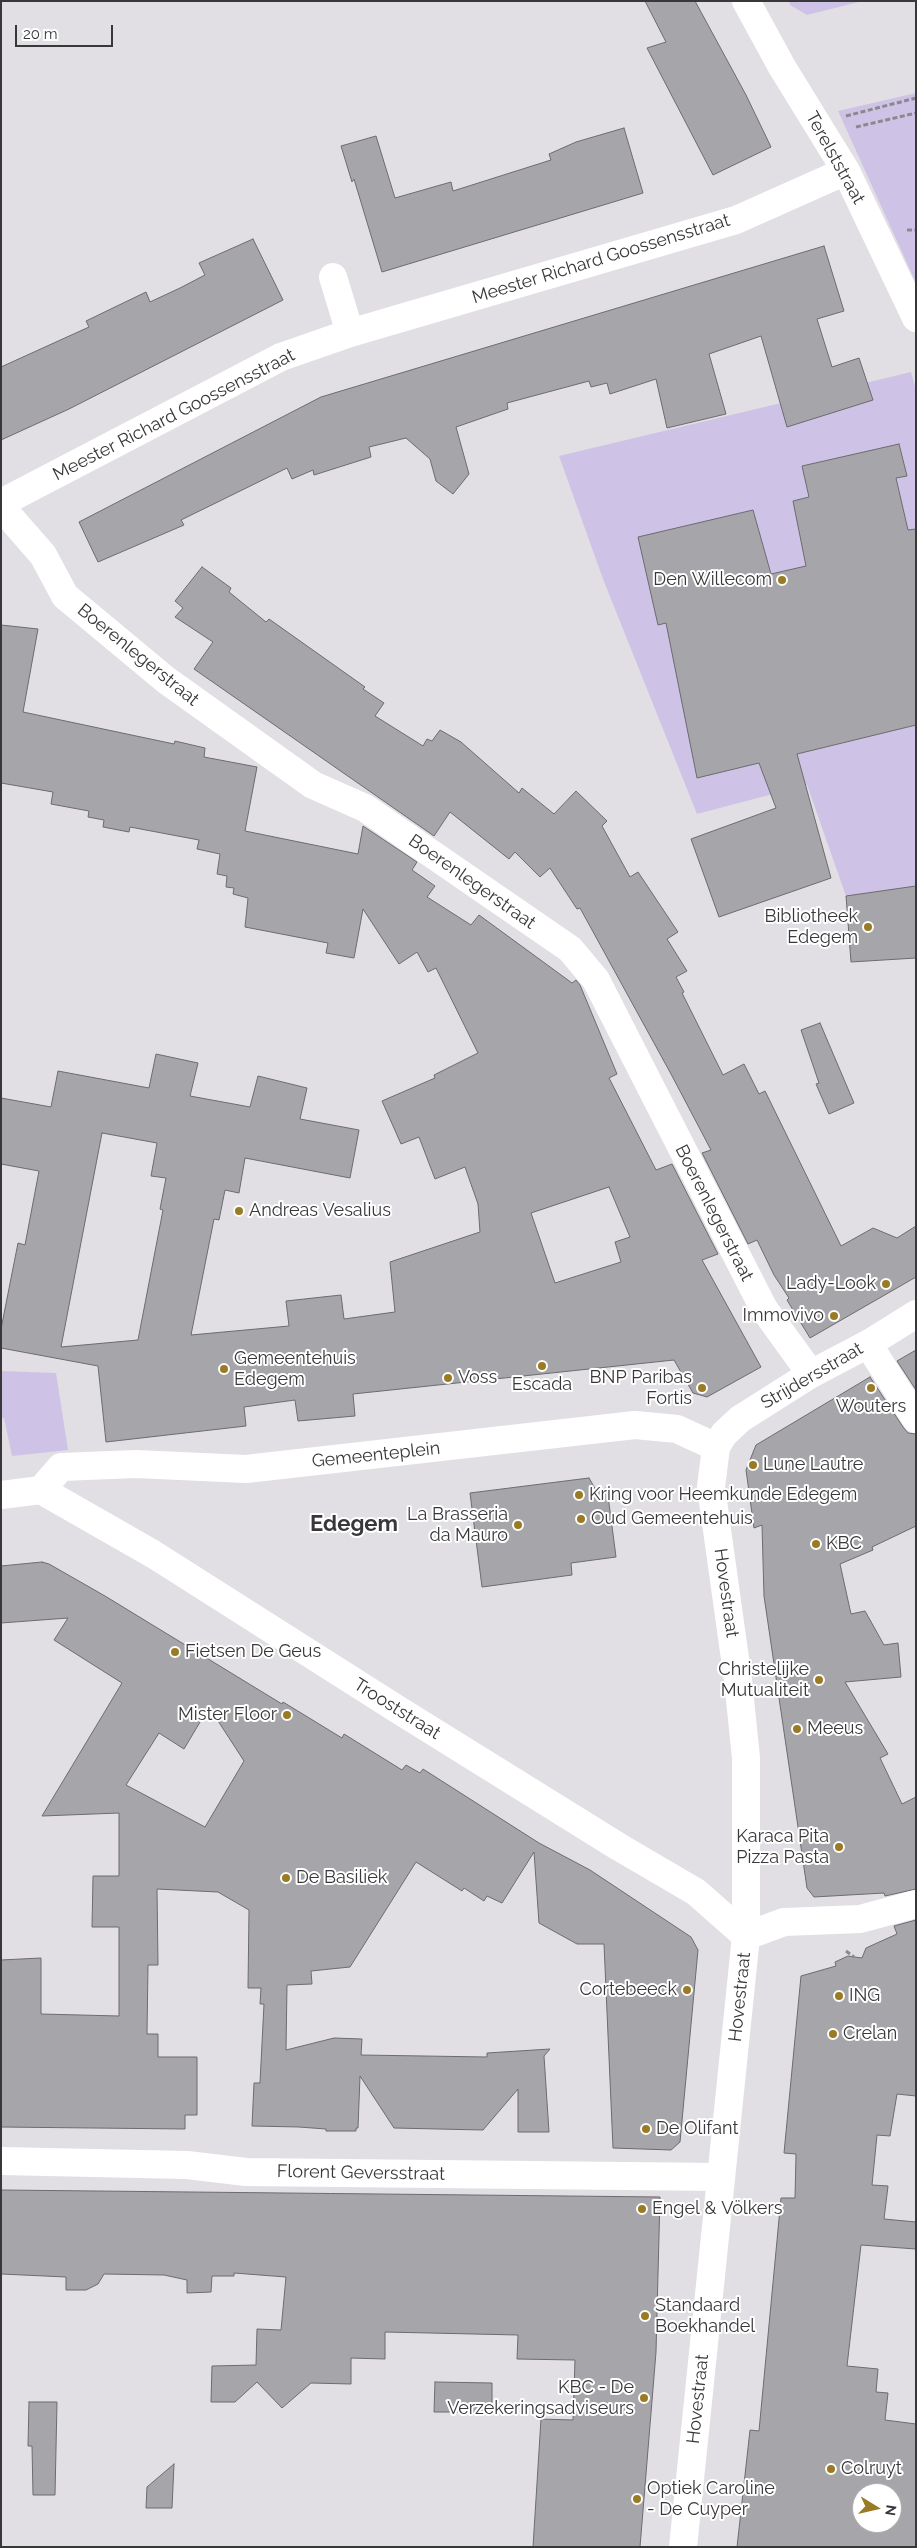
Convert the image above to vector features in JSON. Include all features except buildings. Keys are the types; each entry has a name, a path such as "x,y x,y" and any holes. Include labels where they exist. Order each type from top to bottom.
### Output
{"street":[{"name":"Terelststraat","path":"746,1 782,67 846,171 916,318"},
{"name":"Meester Richard Goossensstraat","path":"1,503 282,357 350,334 736,220 846,171"},
{"path":"333,277 350,334"},
{"name":"Boerenlegerstraat","path":"1,507 43,555 65,596 166,680 313,785 365,808 570,949 596,980 764,1309 812,1374"},
{"name":"Strijdersstraat","path":"716,1446 724,1434 740,1419 812,1374 868,1344 916,1314"},
{"path":"868,1344 916,1419"},
{"name":"Gemeenteplein","path":"41,1490 61,1467 136,1464 246,1469 635,1426 677,1429 716,1446"},
{"name":"Hovestraat","path":"683,2547 746,1936 746,1758 738,1680 712,1487 716,1446"},
{"path":"1,1495 41,1490"},
{"name":"Trooststraat","path":"41,1490 153,1554 619,1847 696,1892 746,1936"},
{"path":"746,1936 784,1922 860,1919 916,1904"},
{"name":"Florent Geversstraat","path":"1,2161 187,2165 246,2172 720,2177"}],"path":[{"path":"820,129 916,98"},
{"path":"820,129 916,113"}],"shaded area":[{"path":"789,1 863,1 807,15 790,5"},
{"path":"916,93 916,283 838,111"},
{"path":"911,372 916,390 916,886 846,896 807,785 697,814 603,579 559,456"},
{"path":"1,1371 56,1373 68,1450 12,1456 4,1418 1,1418"}],"place":[{"name":"Den Willecom","path":"782,580"},
{"name":"Bibliotheek Edegem","path":"868,927"},
{"name":"Andreas Vesalius","path":"239,1211"},
{"name":"Lady-Look","path":"886,1284"},
{"name":"Immovivo","path":"834,1316"},
{"name":"Escada","path":"542,1366"},
{"name":"Gemeentehuis Edegem","path":"224,1369"},
{"name":"Voss","path":"448,1378"},
{"name":"BNP Paribas Fortis","path":"702,1388"},
{"name":"Wouters","path":"871,1388"},
{"name":"Lune Lautre","path":"753,1465"},
{"name":"Kring voor Heemkunde Edegem","path":"579,1495"},
{"name":"Oud Gemeentehuis","path":"581,1519"},
{"name":"La Brasseria da Mauro","path":"518,1525"},
{"name":"KBC","path":"816,1544"},
{"name":"Fietsen De Geus","path":"175,1652"},
{"name":"Christelijke Mutualiteit","path":"819,1680"},
{"name":"Mister Floor","path":"287,1715"},
{"name":"Meeus","path":"797,1729"},
{"name":"Karaca Pita Pizza Pasta","path":"839,1847"},
{"name":"De Basiliek","path":"286,1878"},
{"name":"Cortebeeck","path":"687,1990"},
{"name":"ING","path":"839,1996"},
{"name":"Crelan","path":"833,2034"},
{"name":"De Olifant","path":"646,2129"},
{"name":"Engel & Völkers","path":"642,2209"},
{"name":"Standaard Boekhandel","path":"645,2316"},
{"name":"KBC - De Verzekeringsadviseurs","path":"644,2398"},
{"name":"Colruyt","path":"831,2469"},
{"name":"Optiek Caroline - De Cuyper","path":"637,2499"}],"district":[{"name":"Edegem","path":"354,1524"}]}
